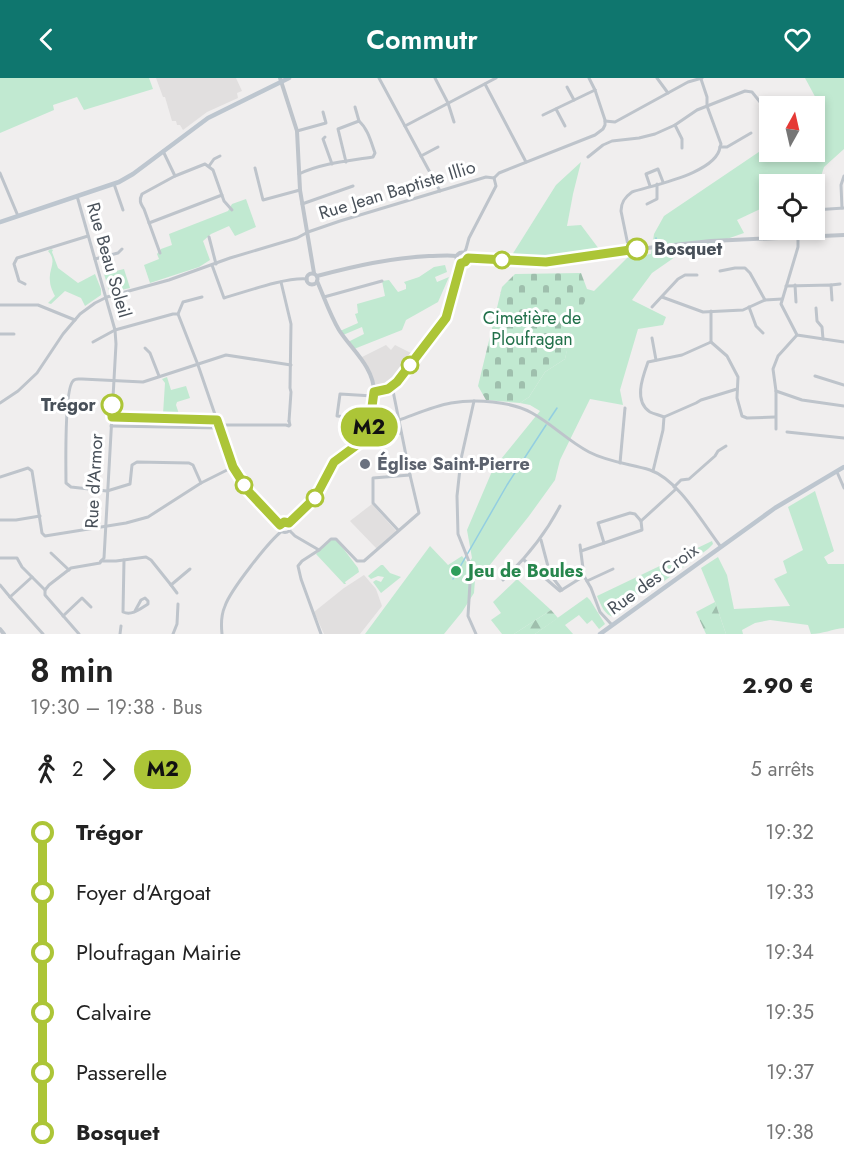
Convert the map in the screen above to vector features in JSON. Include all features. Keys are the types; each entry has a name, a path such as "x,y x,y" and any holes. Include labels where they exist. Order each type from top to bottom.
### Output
{"main road":[{"path":"0,222 114,184 133,174 208,118 280,80 289,78"},
{"name":"Rue des Croix","path":"600,634 775,508 844,468"}],"street":[{"path":"379,78 440,191"},
{"path":"435,78 448,103 454,122"},
{"path":"405,126 496,78"},
{"path":"589,78 605,121 615,122 688,82 702,78 707,106 721,144 720,152 711,162 685,176 632,192 625,197 621,204 621,211 629,251"},
{"path":"657,78 668,93"},
{"path":"280,80 297,131 300,190 316,277 339,330 356,352 371,378 374,394 369,429 361,442 334,462 315,498 289,523 284,522 280,525"},
{"path":"485,84 526,162"},
{"path":"567,87 574,100"},
{"path":"543,115 595,90"},
{"path":"588,157 612,141 655,134 707,106 745,92 752,92 759,101"},
{"path":"299,174 332,164 373,157 375,153 362,122 359,121 355,107"},
{"path":"556,108 565,126"},
{"path":"297,131 326,123 323,112"},
{"path":"346,162 338,129 359,121"},
{"name":"Rue Jean Baptiste Illio","path":"0,403 18,391 37,372 63,334 88,307 106,297 169,280 230,258 297,238 339,221 486,177 494,178 526,162 595,135 606,125 605,121"},
{"path":"675,125 682,139 682,148"},
{"path":"720,147 727,147 751,132"},
{"path":"325,137 323,139 332,164"},
{"path":"421,156 438,147"},
{"path":"163,151 175,176"},
{"path":"208,167 214,159 220,156"},
{"path":"160,253 140,203 142,194 175,176 205,164 213,170 224,201 231,210"},
{"path":"255,168 263,200 300,190"},
{"path":"650,186 646,174 658,169 663,182"},
{"path":"0,173 18,216"},
{"path":"825,209 843,208 844,176"},
{"path":"307,279 309,274 316,277 379,261 457,256 466,249 469,238 496,186 494,178"},
{"path":"114,184 123,210"},
{"path":"647,204 657,199 657,184"},
{"path":"302,204 353,186"},
{"path":"149,223 222,195"},
{"name":"Rue Beau Soleil","path":"77,196 115,330"},
{"path":"825,236 844,235"},
{"path":"25,284 19,281 14,264 19,256 88,236"},
{"path":"209,237 224,298 281,282 307,279"},
{"path":"370,419 338,416 340,394 374,394 388,389 397,382 446,318 461,263 468,258 546,262 655,247 759,239"},
{"path":"797,335 781,304 798,240"},
{"path":"95,259 118,253 122,249"},
{"path":"464,252 468,258"},
{"path":"457,256 461,263"},
{"path":"720,271 745,268 765,300 781,304"},
{"path":"652,307 678,279 685,275 697,275"},
{"path":"307,279 311,284 315,284 316,277"},
{"path":"111,426 219,426 288,423 291,392 291,324 281,282"},
{"path":"324,297 382,282"},
{"path":"786,286 840,284"},
{"path":"795,285 796,302"},
{"path":"831,285 832,300"},
{"path":"202,297 183,302 178,314 233,467 249,492 280,525 282,531"},
{"path":"662,297 703,312 743,310 765,300 782,299"},
{"path":"0,305 38,305 75,320"},
{"path":"749,307 756,326 763,333"},
{"path":"816,308 817,321 822,327 823,339"},
{"path":"711,311 711,342 727,356 738,377 737,398 742,416 747,418 775,417"},
{"path":"93,342 115,330 178,314"},
{"name":"Rue d'Armor","path":"101,561 104,558 115,330"},
{"path":"0,334 14,334"},
{"path":"797,335 844,342"},
{"path":"776,429 776,391 773,369 778,356 797,335"},
{"path":"652,338 656,360"},
{"path":"711,342 682,355 648,362 642,380 641,393 645,407 664,417 701,400 737,389"},
{"path":"145,348 150,353 159,376"},
{"path":"201,483 193,465 189,463 136,462 132,465 130,484 107,491 71,487 66,483 66,424 70,387 73,381 82,379 143,381 229,355 291,365"},
{"path":"815,375 844,385"},
{"path":"321,634 301,579 298,566 302,561 331,539 336,539 357,561 364,561 419,513 392,386"},
{"path":"776,391 801,400 844,406"},
{"path":"399,420 451,403 474,401 513,405 530,412 590,453 653,471 682,494 721,547"},
{"path":"474,401 461,459 458,534 470,564 468,616 476,634"},
{"path":"620,463 625,408"},
{"path":"112,417 217,420"},
{"path":"653,471 664,417"},
{"path":"787,432 844,438"},
{"path":"363,438 401,433"},
{"path":"641,521 681,480 689,479 726,446"},
{"path":"0,477 28,468 32,471 42,533 45,536 105,527 148,517 201,483 233,467"},
{"path":"837,472 844,488"},
{"path":"399,531 373,502 372,478 410,475"},
{"path":"503,580 524,560 541,539 560,506"},
{"path":"581,551 642,530 641,521 635,514 630,513 598,523 604,543"},
{"path":"0,520 40,516"},
{"path":"289,523 290,531 295,536 319,550"},
{"path":"282,531 285,533 290,531"},
{"path":"222,634 222,614 230,595 282,531"},
{"path":"541,539 550,574 561,590"},
{"path":"580,545 584,576 600,612 612,625"},
{"path":"51,553 69,570"},
{"path":"45,590 69,570 101,561 146,557 151,560 177,593"},
{"path":"0,558 17,558 22,567 45,590 45,595 79,634"},
{"path":"124,560 123,612 128,614 135,611 148,604 148,601 145,598 141,600 135,611"},
{"path":"524,560 561,590"},
{"path":"171,585 190,569"},
{"path":"587,581 613,569"},
{"path":"545,578 550,574"},
{"path":"561,590 584,576"},
{"path":"10,597 32,577"},
{"path":"0,585 43,634"},
{"path":"63,616 82,598 91,607"},
{"path":"178,603 176,629 178,634"},
{"path":"120,634 121,626"},
{"path":"173,634 176,629"},
{"path":"0,630 4,634"}],"shaded area":[{"path":"156,78 236,78 242,91 237,93 238,98 207,112 183,130 176,121 172,121 165,97 163,97"},
{"path":"386,345 391,350 395,345 417,356 392,386 379,392 374,388 360,358"},
{"path":"372,504 397,532 377,549 350,521"},
{"path":"364,575 376,589 382,606 360,634 324,634 314,612"}],"green space":[{"path":"0,78 149,78 153,89 84,110 77,97 53,105 54,110 0,133"},
{"path":"805,78 844,78 844,149 824,167 822,174 759,174 759,210 737,220 744,233 675,257 652,273 632,300 666,317 663,325 638,329 620,390 623,405 590,399 560,460 555,480 489,566 475,580 474,593 444,634 365,634 430,546 448,565 462,556 468,564 472,558 467,530 493,469 540,411 530,405 520,403 529,397 545,372 565,359 573,320 587,289 594,291 628,257 651,254 654,234 664,216 759,152 759,162 825,162 825,96 815,96"},
{"path":"581,162 567,226 581,225 599,249 547,257 512,255 556,185"},
{"path":"246,199 256,227 235,236 229,226 211,234 203,241 210,260 199,267 150,283 144,265 159,259 157,254 161,249 172,245 169,234 228,211 232,204"},
{"path":"51,249 58,268 78,283 95,274 101,295 85,306 81,298 65,291 51,304 48,303 55,296 50,283 52,259 48,251"},
{"path":"445,265 447,272 435,277 437,282 449,277 438,302 406,320 402,330 354,349 348,342 364,334 362,327 343,335 340,331 358,323 355,314 358,313 357,304 385,296 382,281 389,280 398,292 406,289 404,282 419,277 434,267"},
{"path":"124,269 130,288 112,292 109,290 104,274"},
{"name":"Cimetière de Ploufragan","path":"581,273 587,289 587,297 575,316 565,359 545,372 529,397 520,403 486,400 478,386 502,287 515,274"},
{"path":"167,377 171,390 186,386 190,398 177,402 176,405 182,417 161,417 165,383 162,379"},
{"path":"815,491 834,551 824,557 828,564 844,564 844,628 811,634 808,625 770,620 755,623 742,630 743,634 726,634 701,568 718,557 727,575 734,609 790,606 774,579 787,573 783,561 803,550 788,507"},
{"path":"331,539 336,539 358,568 359,572 345,582 346,584 316,554"},
{"path":"712,541 713,544 708,549 656,587 617,602 623,611 614,617 603,609 597,596"},
{"path":"381,565 390,573 401,577 381,593 373,582 376,580 381,582 384,577 378,576 371,579 368,576"},
{"path":"517,579 551,610 514,634 502,634 491,620 501,613 493,602"},
{"path":"587,597 605,624 599,629 592,620 587,624 579,615 565,625 573,634 535,634"},
{"path":"715,602 726,634 706,634 696,612"},
{"path":"551,610 558,618 535,634 514,634"}],"waterway":[{"path":"656,238 656,243"},
{"path":"657,250 657,255"},
{"path":"549,420 557,408"},
{"path":"453,579 507,485 546,425"}],"bus line":[{"name":"M2","path":"112,405 112,417 217,420 233,467 249,492 280,525 283,522 289,523 315,498 334,462 361,442 369,429 374,392 388,389 397,382 441,327 447,316 461,263 468,258 546,262 637,249"}],"place":[{"name":"Bosquet","path":"637,249"},
{"name":"Trégor","path":"112,405"},
{"name":"Église Saint-Pierre","path":"365,464"},
{"name":"Jeu de Boules","path":"456,571"}]}
